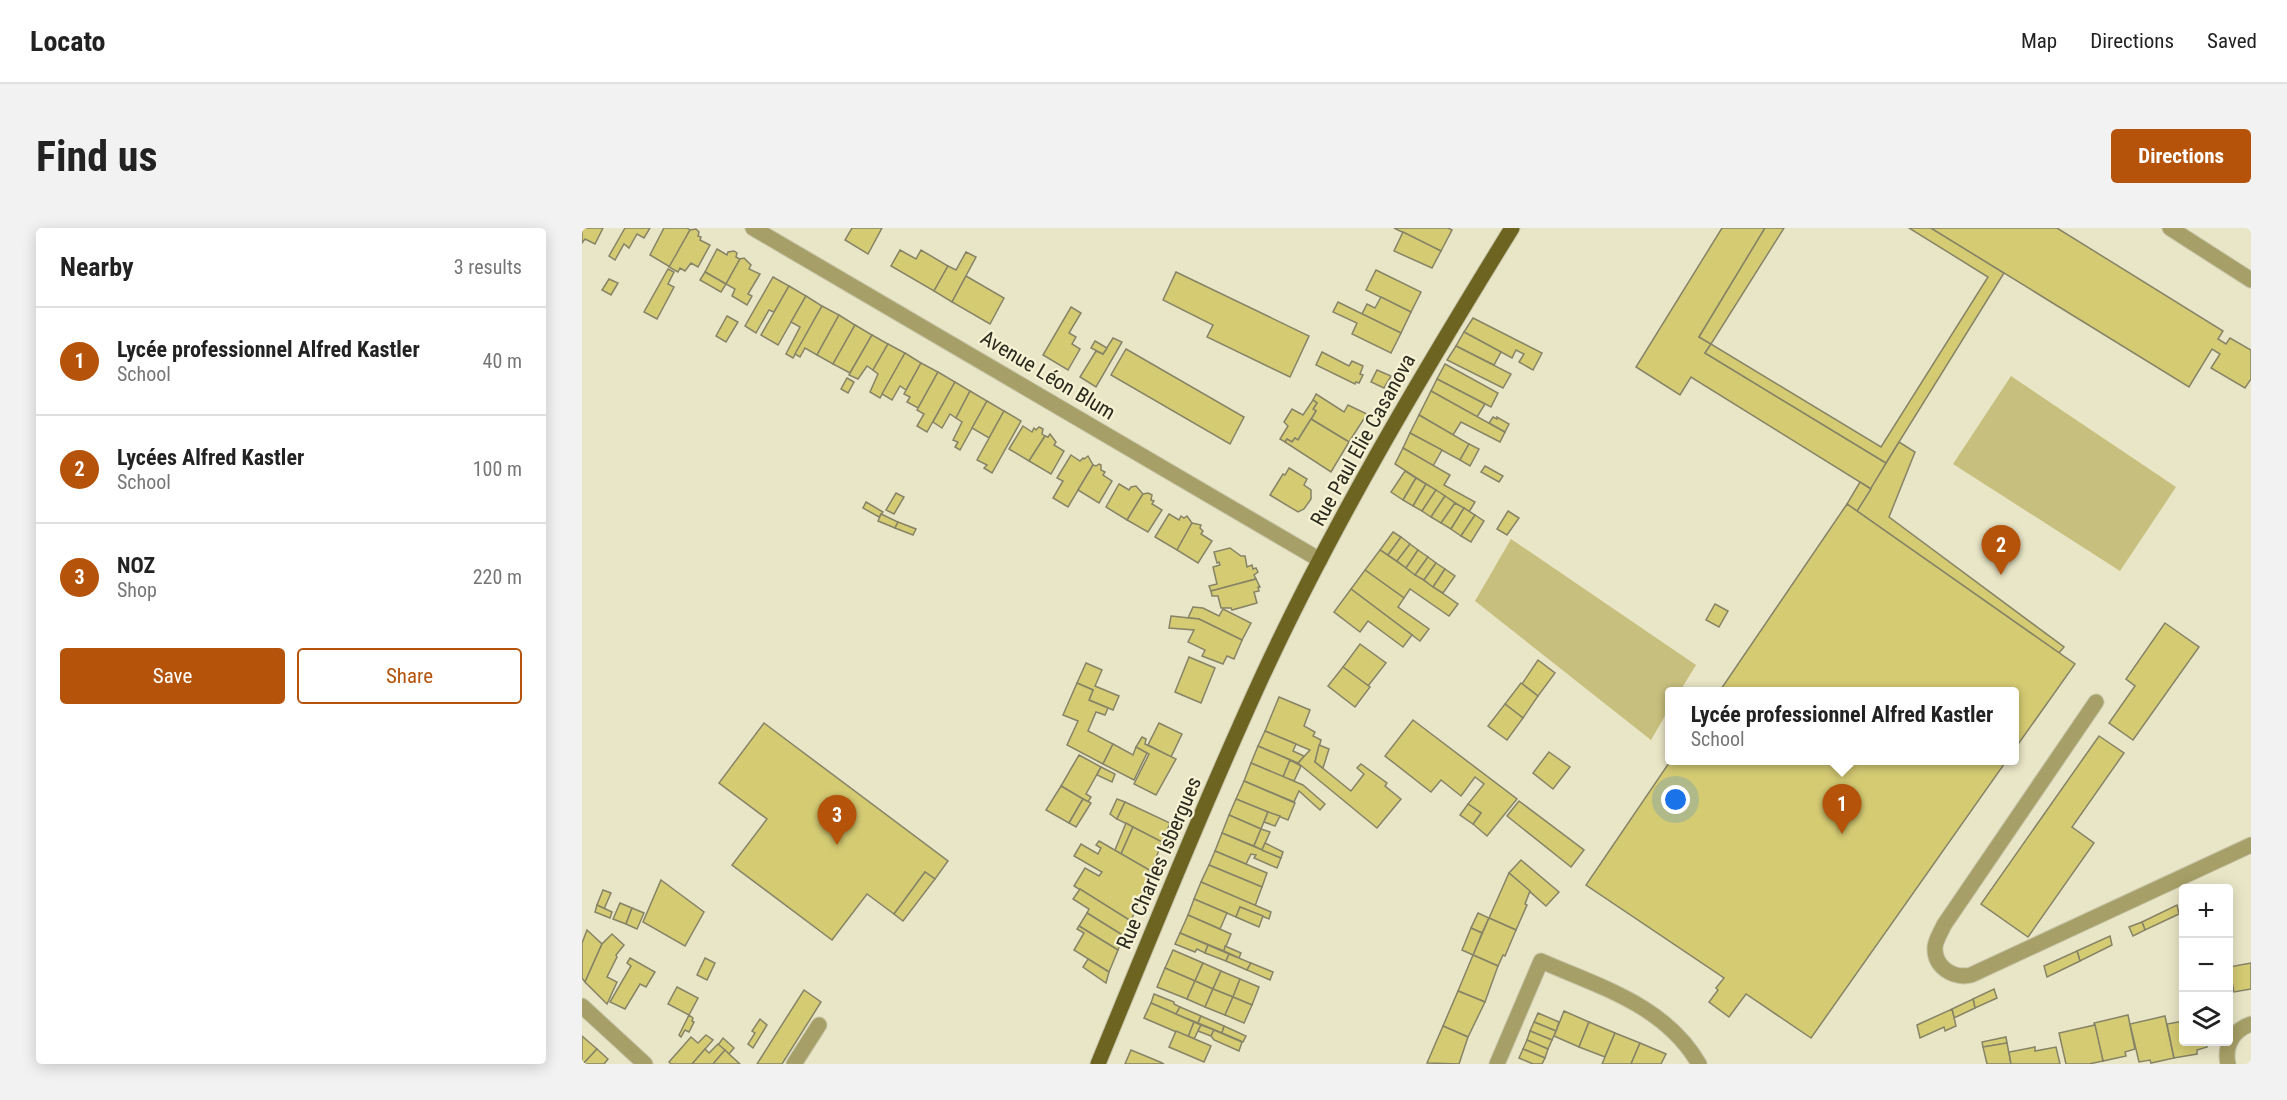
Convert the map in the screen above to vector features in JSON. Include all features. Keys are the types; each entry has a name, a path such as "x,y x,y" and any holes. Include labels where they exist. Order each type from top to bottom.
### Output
{"main road":[{"name":"Rue Paul Elie Casanova","path":"1261,678 1320,560 1399,415 1512,228"},
{"name":"Rue Charles Isbergues","path":"1098,1064 1198,822 1261,678"}],"street":[{"name":"Avenue Léon Blum","path":"753,228 1320,560"},
{"path":"2170,228 2251,280"},
{"path":"2096,702 1944,925 1935,951 1937,958 1948,972 1955,976 1971,975 2251,845"},
{"path":"1497,1064 1541,961 1643,1006 1677,1034 1699,1064"},
{"path":"582,1006 645,1064"},
{"path":"2228,1064 2227,1048 2231,1038 2239,1030 2251,1024"},
{"path":"794,1064 819,1025"}],"shaded area":[{"path":"2011,376 2176,487 2120,571 1953,464"},
{"path":"1511,539 1696,665 1682,687 1665,687 1665,716 1651,740 1475,601"}],"building":[{"path":"582,228 603,228 595,244 585,239 582,243"},
{"path":"625,228 650,228 644,238 637,234 629,248 624,244 615,260 609,256"},
{"path":"664,228 690,230 670,267 650,255"},
{"path":"852,228 882,228 868,254 845,240"},
{"path":"1394,228 1448,228 1452,230 1441,251"},
{"path":"1722,228 1765,228 1699,337 1711,344 1705,353 1886,463 1871,489 1691,377 1680,395 1636,367"},
{"path":"1765,228 1784,228 1711,344 1699,337"},
{"path":"1909,228 1931,228 2004,273 1886,463 1705,353 1711,344 1881,447 1988,277"},
{"path":"1931,228 2057,228 2223,331 2218,339 2226,344 2230,338 2251,350 2251,379 2245,388 2211,368 2220,354 2212,349 2189,387"},
{"path":"696,229 699,232 698,236 701,237 700,240 710,245 698,267 691,263 685,271 680,268 678,272 669,267 690,230"},
{"path":"1403,232 1441,251 1432,268 1394,251"},
{"path":"717,249 727,255 728,252 734,251 737,253 736,257 740,259 726,284 705,272"},
{"path":"900,250 916,259 921,250 948,266 934,291 891,266"},
{"path":"966,252 976,257 952,302 934,291 948,266 956,270"},
{"path":"744,258 751,265 749,269 760,274 748,294 752,296 747,305 732,296 735,289 726,284 740,259"},
{"path":"668,269 674,272 668,284 674,287 657,319 644,312"},
{"path":"1376,270 1421,292 1411,312 1366,290"},
{"path":"705,272 726,284 721,292 700,280"},
{"path":"1176,272 1309,336 1290,377 1207,337 1213,325 1163,300"},
{"path":"966,276 1004,298 990,324 952,302"},
{"path":"773,277 789,286 774,312 769,310 756,333 745,326"},
{"path":"609,279 618,283 611,295 602,290"},
{"path":"789,286 806,296 778,345 761,335"},
{"path":"806,296 822,306 793,358 786,354 800,327 791,322"},
{"path":"1381,297 1411,312 1401,333 1362,314 1367,304 1375,308"},
{"path":"1338,302 1401,333 1391,353 1352,334 1357,323 1333,312"},
{"path":"822,306 839,315 817,355 805,348 800,357 795,354"},
{"path":"1071,307 1081,313 1069,333 1076,337 1072,344 1080,349 1068,370 1043,355"},
{"path":"839,315 855,325 833,364 817,355"},
{"path":"727,316 738,322 726,342 716,336"},
{"path":"1473,318 1542,353 1533,370 1519,362 1524,354 1516,350 1512,358 1464,332"},
{"path":"855,325 872,335 850,373 833,364"},
{"path":"1464,332 1501,352 1494,365 1456,346"},
{"path":"872,335 888,344 873,370 867,366 858,379 849,375"},
{"path":"1113,338 1122,342 1096,387 1080,377 1096,351 1103,354"},
{"path":"1095,341 1107,348 1103,354 1091,348"},
{"path":"888,344 905,353 880,398 870,392 878,374 873,370"},
{"path":"1456,346 1511,374 1503,388 1447,360"},
{"path":"1126,349 1244,417 1230,444 1111,375"},
{"path":"1322,352 1349,366 1352,361 1363,366 1360,374 1363,375 1359,383 1355,384 1316,365"},
{"path":"905,353 921,363 906,390 900,386 892,400 882,394"},
{"path":"921,363 938,372 918,408 907,402 910,397 904,394"},
{"path":"1445,364 1498,393 1491,407 1437,379"},
{"path":"1377,370 1391,376 1384,388 1371,382"},
{"path":"938,372 955,382 927,432 917,426 924,414 917,410"},
{"path":"847,378 854,382 848,393 841,389"},
{"path":"1437,379 1485,404 1477,417 1431,391"},
{"path":"955,382 970,391 956,418 950,414 942,428 933,422"},
{"path":"970,391 987,401 960,450 955,447 958,442 953,440 962,422 956,418"},
{"path":"1431,391 1505,432 1500,442 1461,422 1453,435 1419,415"},
{"path":"1316,394 1344,412 1348,405 1367,414 1349,442 1311,419 1316,411 1313,409 1317,403 1313,400"},
{"path":"1313,400 1317,403 1313,409 1316,411 1298,440 1295,438 1292,442 1287,439 1285,442 1280,439 1288,426 1284,422 1292,409 1303,415"},
{"path":"987,401 1004,411 989,438 972,428"},
{"path":"1004,411 1021,421 992,473 984,468 987,465 977,460"},
{"path":"1419,415 1469,444 1460,460 1410,433"},
{"path":"1493,417 1509,424 1505,432 1489,423"},
{"path":"1311,419 1349,442 1331,472 1285,442 1287,439 1292,442 1295,438 1298,440"},
{"path":"1023,426 1032,432 1034,428 1036,430 1039,427 1043,429 1042,434 1045,436 1029,461 1009,449"},
{"path":"1410,433 1442,450 1433,466 1403,448"},
{"path":"1050,434 1056,442 1054,445 1064,451 1051,474 1029,461 1045,436 1048,437"},
{"path":"1899,442 1915,452 1889,517 2064,647 2059,653 1857,511"},
{"path":"1469,444 1479,449 1470,466 1460,460"},
{"path":"1403,448 1450,475 1444,485 1475,502 1469,512 1395,464"},
{"path":"1071,455 1080,461 1088,456 1093,465 1068,507 1053,498 1063,481 1057,478"},
{"path":"1099,464 1101,470 1105,472 1103,475 1112,481 1099,503 1078,490 1093,465"},
{"path":"1485,466 1503,476 1499,482 1481,472"},
{"path":"1289,468 1307,479 1304,485 1311,490 1311,499 1304,509 1298,512 1270,495"},
{"path":"1405,471 1416,478 1403,500 1391,492"},
{"path":"1416,478 1426,484 1413,506 1403,500"},
{"path":"1860,482 1871,489 1857,511 1847,504"},
{"path":"1119,484 1129,490 1136,486 1143,494 1127,520 1106,507"},
{"path":"1426,484 1436,490 1422,511 1413,506"},
{"path":"1436,490 1445,496 1431,517 1422,511"},
{"path":"896,493 904,497 894,514 886,510"},
{"path":"1143,494 1152,495 1151,500 1154,501 1152,504 1162,510 1148,532 1127,520"},
{"path":"1445,496 1455,503 1441,523 1431,517"},
{"path":"866,502 883,512 879,517 863,508"},
{"path":"1455,503 1464,508 1451,529 1441,523"},
{"path":"1847,504 2075,664 2019,743 2019,687 1722,687"},
{"path":"1464,508 1475,515 1461,536 1451,529"},
{"path":"1508,511 1519,518 1507,535 1497,529"},
{"path":"881,514 898,522 895,528 878,521"},
{"path":"1169,514 1179,520 1181,516 1184,518 1187,516 1192,523 1177,550 1155,537"},
{"path":"1475,515 1484,521 1471,542 1461,536"},
{"path":"898,522 916,529 913,535 895,528"},
{"path":"1192,523 1201,525 1200,528 1203,531 1201,534 1212,541 1198,563 1177,550"},
{"path":"1393,532 1401,537 1388,555 1380,550"},
{"path":"1401,537 1410,544 1397,561 1388,555"},
{"path":"1410,544 1418,550 1406,568 1397,561"},
{"path":"1230,548 1241,556 1245,556 1247,567 1252,565 1253,569 1256,568 1258,572 1254,575 1256,579 1211,591 1209,586 1217,584 1213,567 1220,565 1219,562 1217,563 1214,552"},
{"path":"1380,550 1458,604 1449,616 1410,589 1404,598 1365,570"},
{"path":"1418,550 1428,557 1415,575 1406,568"},
{"path":"1428,557 1436,563 1424,580 1415,575"},
{"path":"1436,563 1445,569 1433,587 1424,580"},
{"path":"1445,569 1455,576 1443,593 1433,587"},
{"path":"1365,570 1404,598 1398,607 1429,629 1420,641 1351,589"},
{"path":"1256,579 1260,587 1258,587 1259,591 1254,592 1257,603 1232,610 1221,608 1218,596 1212,596 1211,591"},
{"path":"1351,589 1412,635 1403,647 1368,621 1360,632 1334,612"},
{"path":"1715,604 1728,611 1719,627 1706,620"},
{"path":"1193,607 1203,608 1219,616 1223,609 1251,623 1242,640 1199,619 1188,618"},
{"path":"1171,616 1199,619 1242,640 1234,659 1227,656 1223,664 1202,656 1205,650 1188,642 1194,630 1169,628"},
{"path":"2165,623 2199,647 2133,740 2109,723 2135,686 2126,679"},
{"path":"1360,644 1386,663 1368,686 1343,667"},
{"path":"1189,657 1215,668 1201,703 1175,692"},
{"path":"1538,660 1555,673 1538,696 1522,684"},
{"path":"1086,663 1102,670 1095,686 1119,696 1113,710 1089,700 1093,690 1077,683"},
{"path":"1343,667 1370,687 1355,707 1328,686"},
{"path":"1077,683 1093,690 1089,700 1108,708 1105,715 1096,712 1088,731 1113,744 1103,764 1067,745 1078,721 1063,715"},
{"path":"1521,683 1538,696 1523,718 1505,704"},
{"path":"1279,697 1310,710 1304,726 1315,732 1313,736 1321,740 1315,762 1351,791 1364,774 1357,768 1361,764 1387,783 1385,786 1401,799 1377,828 1298,763 1310,750 1265,731"},
{"path":"1505,704 1523,718 1507,740 1488,726"},
{"path":"1413,720 1517,799 1487,836 1473,824 1481,813 1468,804 1484,784 1475,777 1461,796 1441,780 1431,792 1385,756"},
{"path":"764,723 948,861 935,879 925,872 894,914 867,894 832,940 732,865 767,819 719,783"},
{"path":"1159,723 1182,734 1171,757 1148,745"},
{"path":"1265,731 1296,744 1293,751 1304,756 1298,763 1258,746"},
{"path":"2099,736 2124,753 2072,827 2094,843 2028,937 1981,904"},
{"path":"1142,737 1146,739 1145,744 1176,759 1156,795 1134,784 1149,754 1136,747"},
{"path":"1113,744 1133,755 1136,747 1147,753 1134,780 1103,764"},
{"path":"1319,745 1329,749 1323,768 1315,762"},
{"path":"1258,746 1290,760 1283,777 1251,763"},
{"path":"1549,752 1570,767 1553,789 1533,773"},
{"path":"1079,755 1101,767 1086,794 1091,797 1088,802 1061,786"},
{"path":"1290,760 1301,766 1294,781 1283,777"},
{"path":"1251,763 1303,785 1325,804 1320,810 1299,791 1294,802 1244,781"},
{"path":"1668,765 2003,765 1811,1038 1746,994 1729,1017 1709,1002 1724,978 1586,885"},
{"path":"1101,767 1115,774 1112,782 1097,775"},
{"path":"1244,781 1295,803 1288,820 1236,799"},
{"path":"1061,786 1083,799 1069,823 1046,810"},
{"path":"1083,799 1091,803 1076,827 1069,823"},
{"path":"1117,799 1125,802 1117,819 1110,814"},
{"path":"1236,799 1268,812 1261,829 1229,815"},
{"path":"1519,801 1584,850 1571,867 1507,816"},
{"path":"1125,802 1170,823 1162,842 1117,819"},
{"path":"1468,804 1481,813 1473,824 1460,815"},
{"path":"1268,812 1280,816 1275,826 1264,822"},
{"path":"1229,815 1261,829 1254,846 1222,833"},
{"path":"1126,823 1133,827 1121,854 1115,850"},
{"path":"1133,827 1162,842 1151,871 1121,854"},
{"path":"1261,829 1270,832 1262,850 1254,846"},
{"path":"1222,833 1281,858 1277,868 1254,858 1256,855 1251,854 1246,864 1215,851"},
{"path":"1099,841 1151,871 1131,921 1074,886 1085,868 1099,876 1102,872 1074,856 1081,844 1098,854 1101,848 1096,845"},
{"path":"1265,843 1283,852 1281,858 1262,850"},
{"path":"1215,851 1267,873 1262,887 1209,865"},
{"path":"1521,860 1559,892 1546,906 1509,873"},
{"path":"1209,865 1262,887 1255,906 1201,882"},
{"path":"925,872 935,879 903,921 894,914"},
{"path":"1509,873 1530,891 1525,904 1527,905 1516,930 1489,918"},
{"path":"661,880 704,912 685,946 643,922"},
{"path":"1201,882 1271,912 1269,919 1240,907 1236,917 1194,899"},
{"path":"1080,889 1131,921 1124,936 1087,913 1089,909 1073,899"},
{"path":"603,890 611,893 604,909 597,905"},
{"path":"1194,899 1227,913 1220,929 1188,915"},
{"path":"620,903 632,908 626,924 613,919"},
{"path":"597,905 612,912 610,918 595,912"},
{"path":"2177,905 2179,914 2145,930 2142,922"},
{"path":"1240,907 1263,916 1259,927 1236,917"},
{"path":"632,908 644,913 637,929 626,924"},
{"path":"1087,913 1124,936 1118,950 1079,926"},
{"path":"1478,913 1489,918 1482,933 1471,928"},
{"path":"1188,915 1231,934 1224,951 1180,933"},
{"path":"1489,918 1516,930 1498,966 1473,955"},
{"path":"2142,922 2145,930 2133,936 2129,927"},
{"path":"1079,926 1118,950 1109,972 1074,950 1084,933 1077,929"},
{"path":"1471,928 1482,933 1473,955 1462,950"},
{"path":"587,930 602,944 585,982 582,978 582,943"},
{"path":"1180,933 1208,945 1205,953 1197,949 1195,952 1175,944"},
{"path":"612,934 624,945 616,955 607,977 617,982 607,1004 585,982 602,944"},
{"path":"2110,936 2112,945 2080,961 2077,951"},
{"path":"1208,945 1229,954 1226,961 1205,953"},
{"path":"1225,946 1241,953 1239,958 1224,951"},
{"path":"1173,950 1203,963 1195,981 1165,968"},
{"path":"2077,951 2080,961 2047,977 2044,966"},
{"path":"1229,954 1251,963 1247,970 1226,961"},
{"path":"1473,955 1498,966 1485,1002 1458,991"},
{"path":"630,958 655,972 646,987 640,984 625,1009 610,1002 631,966 627,963"},
{"path":"705,958 715,963 707,980 697,975"},
{"path":"1088,959 1109,972 1106,983 1083,967"},
{"path":"1203,963 1221,971 1213,989 1195,981"},
{"path":"1251,963 1273,972 1270,980 1247,970"},
{"path":"2251,963 2251,989 2234,992 2233,966"},
{"path":"1165,968 1195,981 1187,999 1157,987"},
{"path":"1221,971 1240,979 1233,997 1213,989"},
{"path":"1240,979 1259,987 1252,1005 1233,997"},
{"path":"1195,981 1213,989 1205,1007 1187,999"},
{"path":"677,987 698,998 689,1015 668,1004"},
{"path":"1213,989 1233,997 1225,1015 1205,1007"},
{"path":"1994,989 1997,998 1975,1008 1973,999"},
{"path":"804,990 821,1002 782,1064 757,1064"},
{"path":"1458,991 1485,1002 1468,1037 1443,1026"},
{"path":"1154,994 1180,1007 1176,1014 1151,1003"},
{"path":"1233,997 1252,1005 1244,1023 1225,1015"},
{"path":"1973,999 1975,1008 1954,1018 1952,1009"},
{"path":"1151,1003 1194,1022 1188,1037 1144,1018"},
{"path":"1180,1007 1201,1016 1198,1023 1176,1014"},
{"path":"1952,1009 1956,1026 1945,1031 1944,1027 1920,1038 1917,1025"},
{"path":"1564,1011 1589,1022 1579,1047 1554,1036"},
{"path":"1538,1013 1559,1022 1556,1031 1534,1022"},
{"path":"689,1015 694,1022 689,1032 685,1030 681,1037 679,1035"},
{"path":"2128,1015 2135,1049 2125,1052 2126,1056 2103,1061 2094,1023"},
{"path":"1201,1016 1224,1026 1222,1033 1198,1023"},
{"path":"2165,1016 2174,1058 2151,1063 2150,1060 2139,1062 2130,1024"},
{"path":"760,1019 767,1025 753,1048 748,1044 755,1033 752,1031"},
{"path":"1194,1022 1201,1025 1194,1039 1188,1037"},
{"path":"1534,1022 1556,1031 1552,1040 1530,1031"},
{"path":"1589,1022 1615,1033 1605,1057 1579,1047"},
{"path":"2179,1022 2179,1046 2207,1047 2197,1050 2197,1054 2174,1058 2167,1024"},
{"path":"1201,1025 1214,1030 1211,1036 1198,1031"},
{"path":"2095,1025 2103,1061 2089,1064 2066,1064 2059,1033"},
{"path":"1224,1026 1246,1036 1243,1042 1222,1033"},
{"path":"1443,1026 1468,1037 1459,1064 1427,1063"},
{"path":"1214,1030 1242,1042 1239,1051 1214,1040 1211,1036"},
{"path":"1176,1031 1211,1046 1204,1062 1169,1047"},
{"path":"1530,1031 1552,1040 1548,1049 1527,1040"},
{"path":"1615,1033 1640,1043 1631,1064 1602,1064"},
{"path":"706,1035 713,1040 692,1064 671,1064 669,1062 691,1037 698,1043"},
{"path":"582,1036 597,1049 583,1064 582,1064"},
{"path":"2006,1037 2007,1043 1983,1047 1982,1042"},
{"path":"723,1038 734,1048 729,1054 718,1045"},
{"path":"1527,1040 1548,1049 1545,1058 1523,1049"},
{"path":"1640,1043 1666,1054 1661,1064 1631,1064"},
{"path":"2007,1043 2011,1064 1987,1064 1983,1047"},
{"path":"718,1044 725,1050 713,1064 692,1064 705,1049 709,1053"},
{"path":"2035,1047 2035,1051 2056,1047 2060,1064 2011,1064 2009,1052"},
{"path":"597,1049 608,1059 604,1064 583,1064"},
{"path":"1523,1049 1545,1058 1542,1064 1533,1064 1519,1058"},
{"path":"725,1050 729,1054 740,1064 713,1064"},
{"path":"1131,1050 1160,1062 1164,1064 1125,1064"}],"place":[{"name":"Lycées Alfred Kastler","path":"2001,575"},
{"name":"Lycée professionnel Alfred Kastler","path":"1842,834"},
{"name":"NOZ","path":"837,845"}]}
